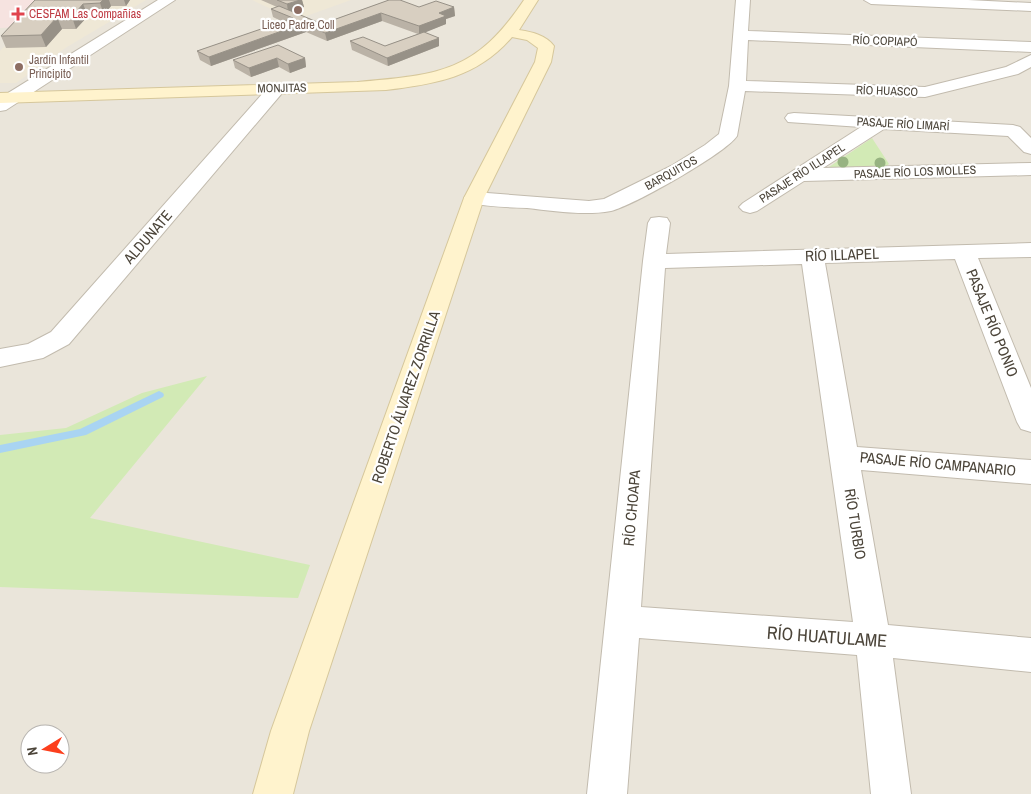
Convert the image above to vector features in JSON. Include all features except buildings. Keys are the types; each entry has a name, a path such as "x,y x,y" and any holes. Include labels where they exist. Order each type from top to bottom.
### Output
{"main road":[{"name":"MONJITAS","path":"4,100 357,86 412,82 467,68 490,51 509,32 531,0"},
{"name":"ROBERTO ÁLVAREZ ZORRILLA","path":"273,794 290,731 474,198 543,62 546,46 532,37 509,32"}],"street":[{"path":"4,100 168,0"},
{"name":"BARQUITOS","path":"474,198 589,207 609,205 684,166 712,149 728,136 737,86 743,0"},
{"path":"871,0 1031,7"},
{"name":"RÍO COPIAPÓ","path":"740,35 1031,47"},
{"name":"RÍO HUASCO","path":"737,86 925,92 1012,71 1031,60"},
{"name":"ALDUNATE","path":"0,358 34,352 60,338 277,88"},
{"name":"PASAJE RÍO LIMARÍ","path":"794,118 880,123 1019,126 1031,148"},
{"name":"PASAJE RÍO ILLAPEL","path":"750,207 880,123"},
{"name":"PASAJE RÍO LOS MOLLES","path":"798,175 1031,169"},
{"name":"RÍO CHOAPA","path":"607,794 654,261 659,223"},
{"name":"RÍO ILLAPEL","path":"654,261 1031,250"},
{"name":"PASAJE RÍO PONIO","path":"964,252 1031,422"},
{"name":"RÍO TURBIO","path":"812,256 873,640 891,794"},
{"name":"PASAJE RÍO CAMPANARIO","path":"845,457 1031,472"},
{"name":"RÍO HUATULAME","path":"622,621 873,640 1031,656"}],"shaded area":[{"path":"0,0 1031,0 1031,794 0,794"},
{"name":"CESFAM Las Compañías","path":"0,0 50,0 23,27 0,28"},
{"path":"50,0 146,0 67,47 16,83 0,83 0,51"},
{"name":"Liceo Padre Coll","path":"252,0 351,0 295,20"}],"green space":[{"path":"872,138 889,164 885,167 858,166 859,168 826,169"},
{"path":"207,376 90,518 310,565 298,598 0,587 0,435 66,428 142,393"}],"waterway":[{"path":"0,449 82,432 159,395"}],"place":[{"name":"Liceo Padre Coll","path":"298,10"},
{"name":"CESFAM Las Compañías","path":"18,14"},
{"name":"Jardín Infantil Principito","path":"19,67"}]}
